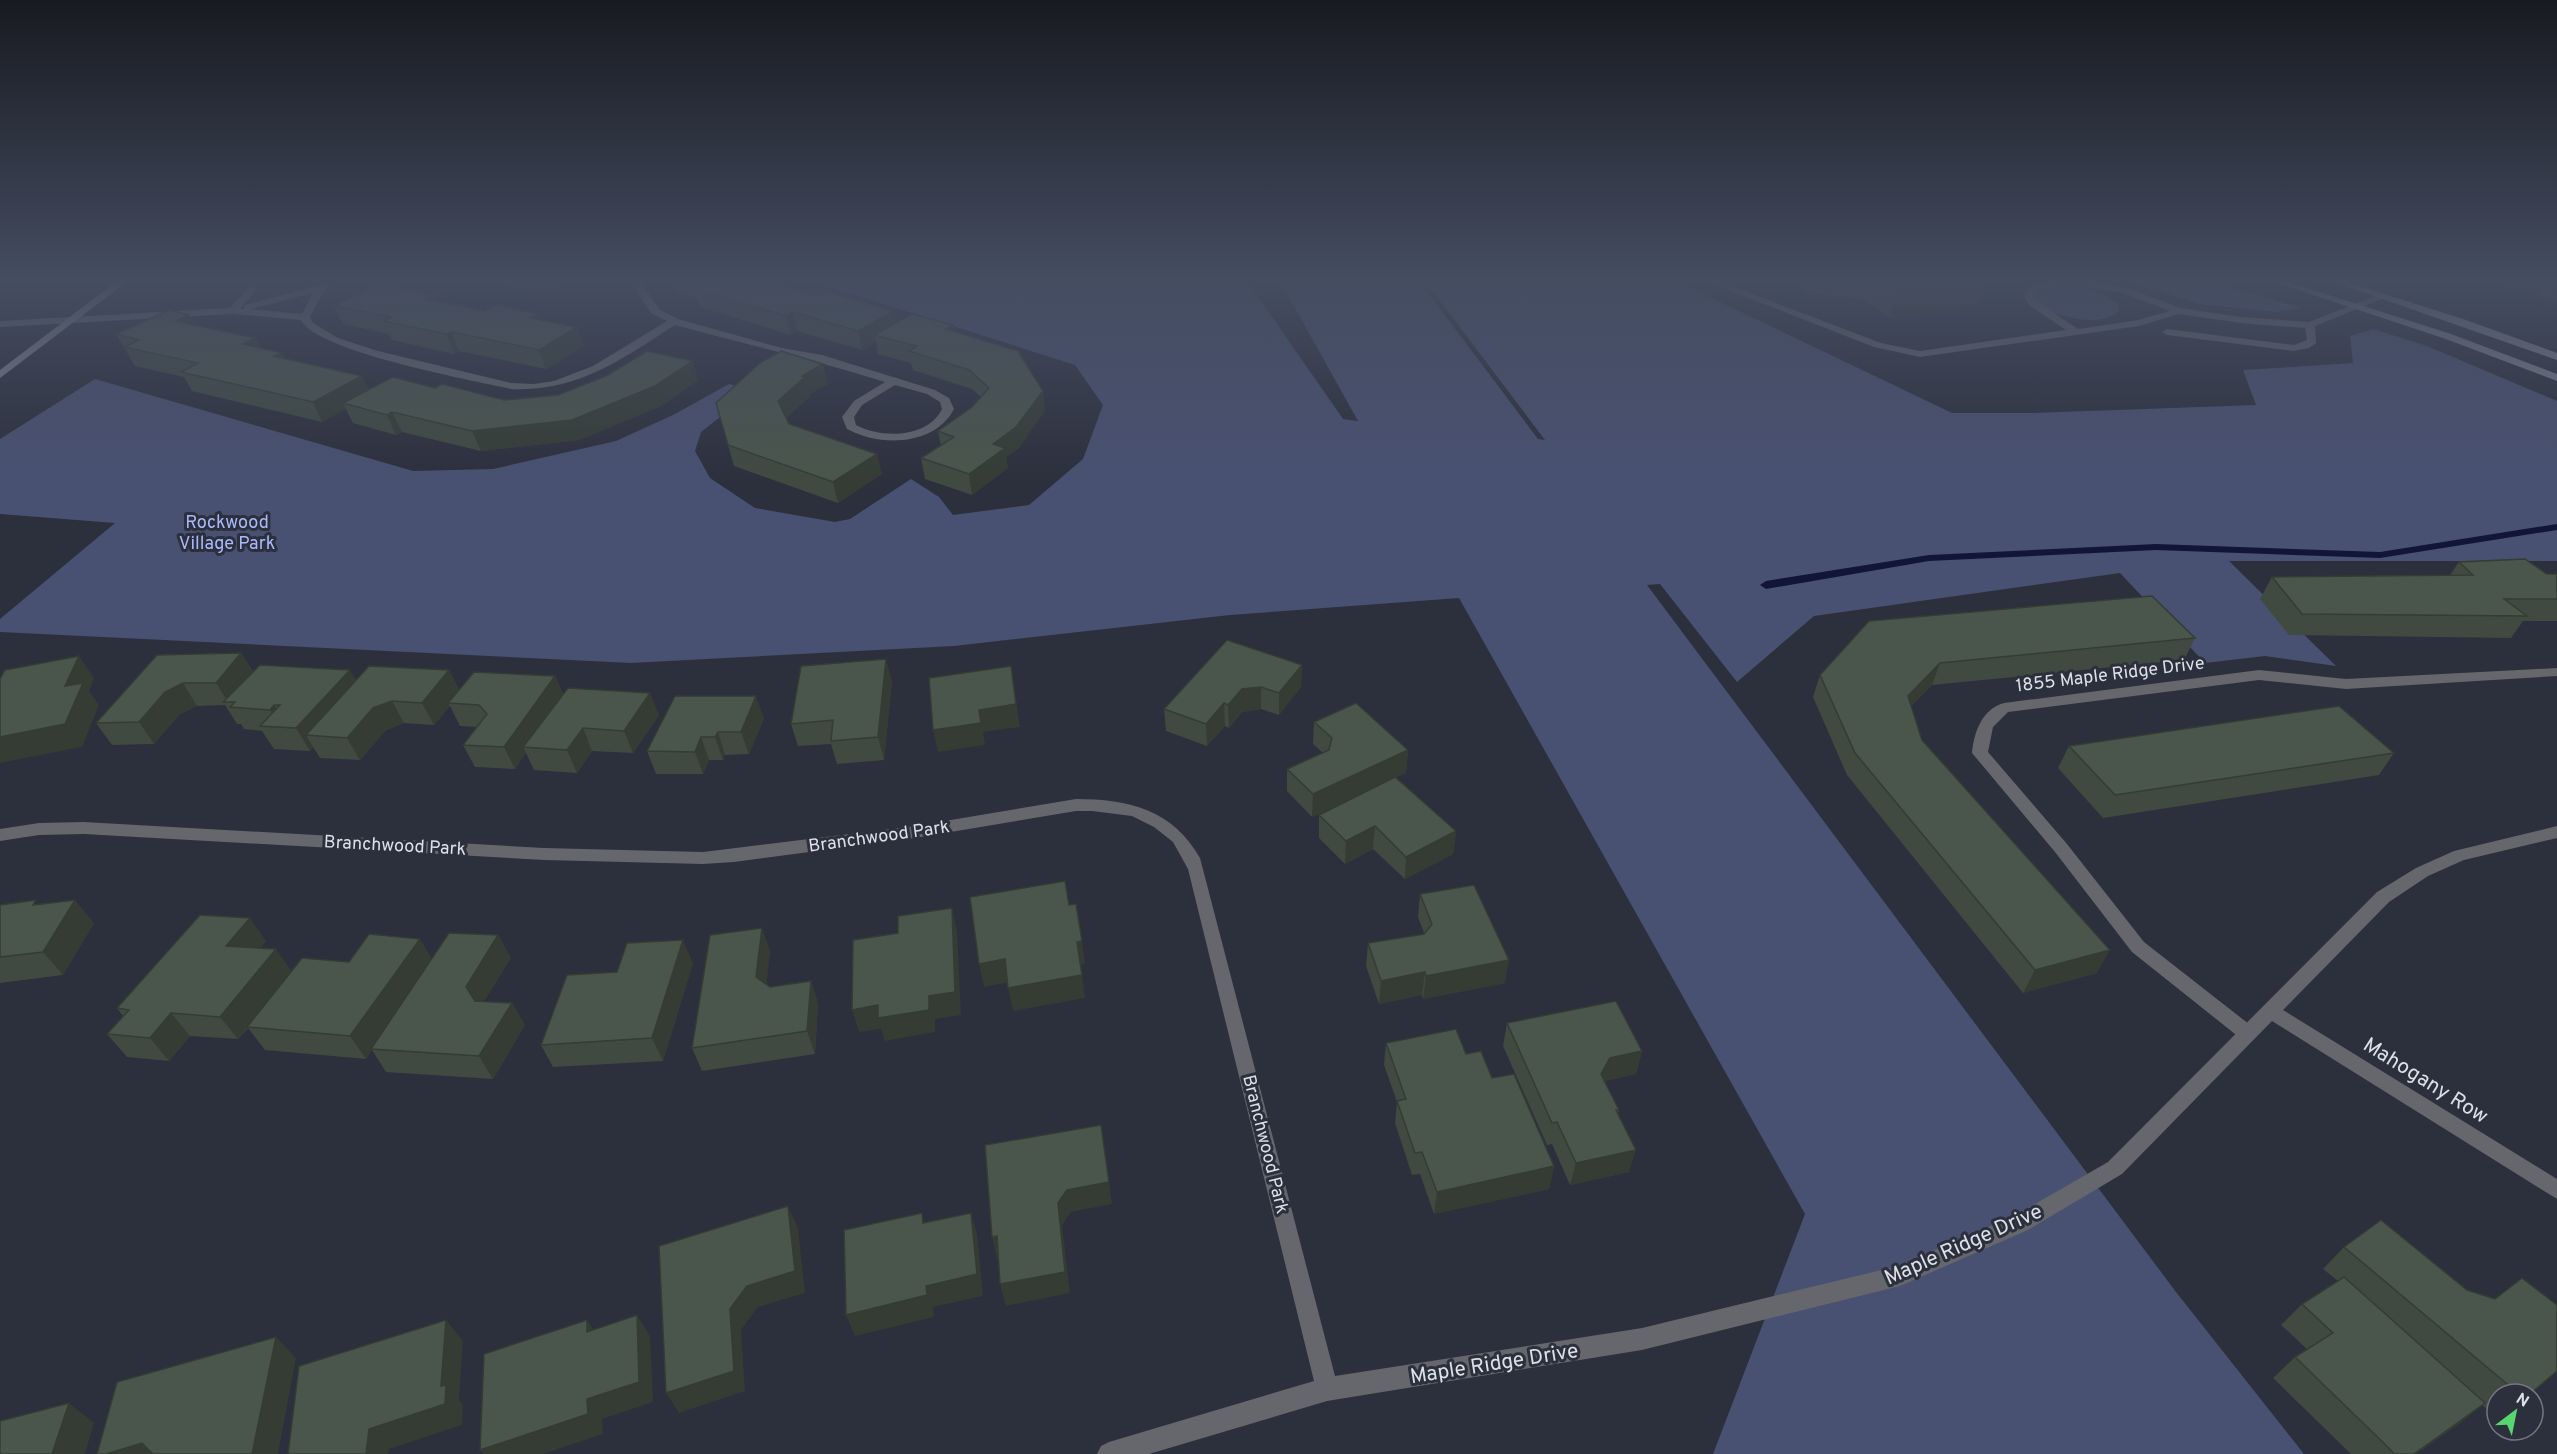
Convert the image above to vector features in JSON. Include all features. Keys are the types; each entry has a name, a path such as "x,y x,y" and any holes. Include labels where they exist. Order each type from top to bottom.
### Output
{"street":[{"path":"0,375 35,349"},
{"path":"361,349 511,386 531,388 554,386 586,375 629,349"},
{"path":"773,349 818,357 931,392 945,400 948,409 944,419 923,432 898,437 872,436 851,427 848,417 853,407 894,381"},
{"path":"1896,349 1920,354 1956,349"},
{"path":"2482,349 2554,374"},
{"path":"2534,349 2557,357"},
{"name":"1855 Maple Ridge Drive","path":"2247,1033 2138,947 2061,848 1980,753 1981,736 1986,722 2004,708 2259,675 2346,684 2557,672"},
{"name":"Branchwood Park","path":"0,835 39,829 84,828 544,854 703,858 915,832 1076,805 1121,808 1147,816 1179,838 1196,869 1327,1389"},
{"name":"Maple Ridge Drive","path":"1109,1454 1327,1389 1642,1339 1900,1276 2021,1222 2115,1167 2383,897 2422,872 2460,855 2557,832"},
{"name":"Mahogany Row","path":"2270,1011 2557,1190"}],"green space":[{"name":"Rockwood Village Park","path":"1024,349 1294,349 1343,419 1358,421 1318,349 1470,349 1538,439 1545,440 1476,349 1818,349 1952,413 2031,413 2256,405 2243,370 2353,363 2351,349 2434,349 2557,401 2557,561 2229,561 2336,666 2265,656 2205,663 2120,573 1814,616 1737,682 1660,584 1647,585 2176,1292 2304,1454 1713,1454 1805,1214 1459,598 1230,615 954,646 631,663 0,632 0,619 115,523 0,514 0,439 95,379 413,471 493,469 616,441 673,415 729,384 753,391 701,432 695,451 710,478 755,508 835,522 850,519 911,479 939,497 953,515 1029,505 1083,459 1103,405 1075,365"}],"building":[{"path":"133,349 264,349 282,353 274,356 362,376 313,402 181,372 198,363"},
{"path":"912,349 1011,349 1018,351 1043,391 1016,427 993,444 1005,448 969,474 921,458 954,437 938,431 972,407 989,388 969,370 909,351"},
{"path":"647,351 693,361 655,386 572,420 472,431 392,412 387,415 343,403 393,377 435,388 442,384 504,400 558,395 608,375"},
{"path":"781,351 823,364 802,376 805,377 778,401 789,424 877,454 833,482 728,445 716,403 760,363"},
{"path":"2525,559 2547,574 2557,574 2557,599 2504,599 2527,616 2302,614 2272,577 2473,575 2459,562"},
{"path":"2152,596 2195,638 1940,663 1908,696 1922,740 2110,950 2035,970 1855,753 1820,675 1869,621"},
{"path":"1227,640 1302,665 1279,693 1261,687 1242,689 1228,705 1224,703 1206,724 1164,709"},
{"path":"241,653 216,683 183,683 165,692 139,722 96,723 157,655"},
{"path":"79,656 65,686 83,683 65,724 0,737 0,679 5,670"},
{"path":"886,659 878,737 831,741 833,720 791,724 801,666"},
{"path":"260,665 350,670 296,728 260,726 280,705 274,705 270,710 230,707 235,702 223,702"},
{"path":"369,666 449,670 422,703 392,701 373,708 347,738 306,735"},
{"path":"1011,666 1016,704 979,710 981,723 933,730 929,678"},
{"path":"474,672 555,676 504,747 463,745 487,714 479,705 448,703"},
{"path":"568,688 650,693 624,731 583,728 567,750 523,747"},
{"path":"675,696 756,696 741,732 718,732 715,737 701,737 695,752 647,751"},
{"path":"1356,703 1408,750 1313,794 1287,769 1329,750 1332,738 1314,722"},
{"path":"2339,706 2394,753 2115,795 2069,746"},
{"path":"1395,777 1456,831 1406,857 1375,826 1346,841 1319,815"},
{"path":"1065,881 1069,905 1076,904 1082,941 1077,942 1082,975 1008,988 1005,959 979,964 970,897"},
{"path":"1474,885 1509,960 1426,976 1425,972 1381,981 1368,943 1424,934 1432,924 1420,894"},
{"path":"36,900 33,905 75,900 43,952 0,957 0,905"},
{"path":"952,908 955,992 929,996 929,1010 878,1018 878,1005 852,1010 853,940 898,933 898,916"},
{"path":"200,915 250,918 226,946 276,949 220,1017 171,1013 150,1038 107,1034 129,1010 117,1008"},
{"path":"762,928 756,977 770,987 811,981 807,1031 692,1048 710,935"},
{"path":"449,933 498,935 466,987 475,1001 512,1003 479,1056 371,1049"},
{"path":"369,934 420,939 350,1036 247,1027 302,958 349,962"},
{"path":"683,940 652,1038 541,1045 567,975 617,972 627,943"},
{"path":"1616,1001 1642,1051 1610,1058 1601,1074 1636,1150 1576,1163 1557,1122 1552,1123 1507,1023"},
{"path":"1456,1029 1466,1054 1481,1051 1492,1078 1514,1074 1554,1166 1437,1192 1422,1152 1415,1153 1397,1101 1406,1099 1386,1043"},
{"path":"1101,1125 1109,1182 1067,1190 1058,1203 1065,1272 1000,1284 997,1236 992,1237 985,1145"},
{"path":"788,1206 795,1271 747,1286 730,1309 734,1371 666,1393 659,1246"},
{"path":"922,1213 923,1223 971,1213 977,1274 926,1286 927,1295 846,1315 844,1230"},
{"path":"2381,1220 2467,1290 2495,1299 2522,1278 2557,1305 2557,1371 2544,1382 2505,1382 2344,1247"},
{"path":"2344,1277 2485,1403 2414,1454 2395,1454 2295,1357 2333,1333 2302,1304"},
{"path":"637,1315 639,1382 587,1399 588,1414 480,1450 484,1354 587,1320 587,1332"},
{"path":"446,1320 441,1386 446,1385 445,1404 369,1429 366,1454 288,1454 299,1366"},
{"path":"276,1337 252,1454 153,1454 142,1443 106,1454 97,1454 117,1382"},
{"path":"69,1403 52,1454 0,1454 0,1421"}],"waterway":[{"path":"1766,585 1929,558 2156,547 2380,555 2557,527"}]}
